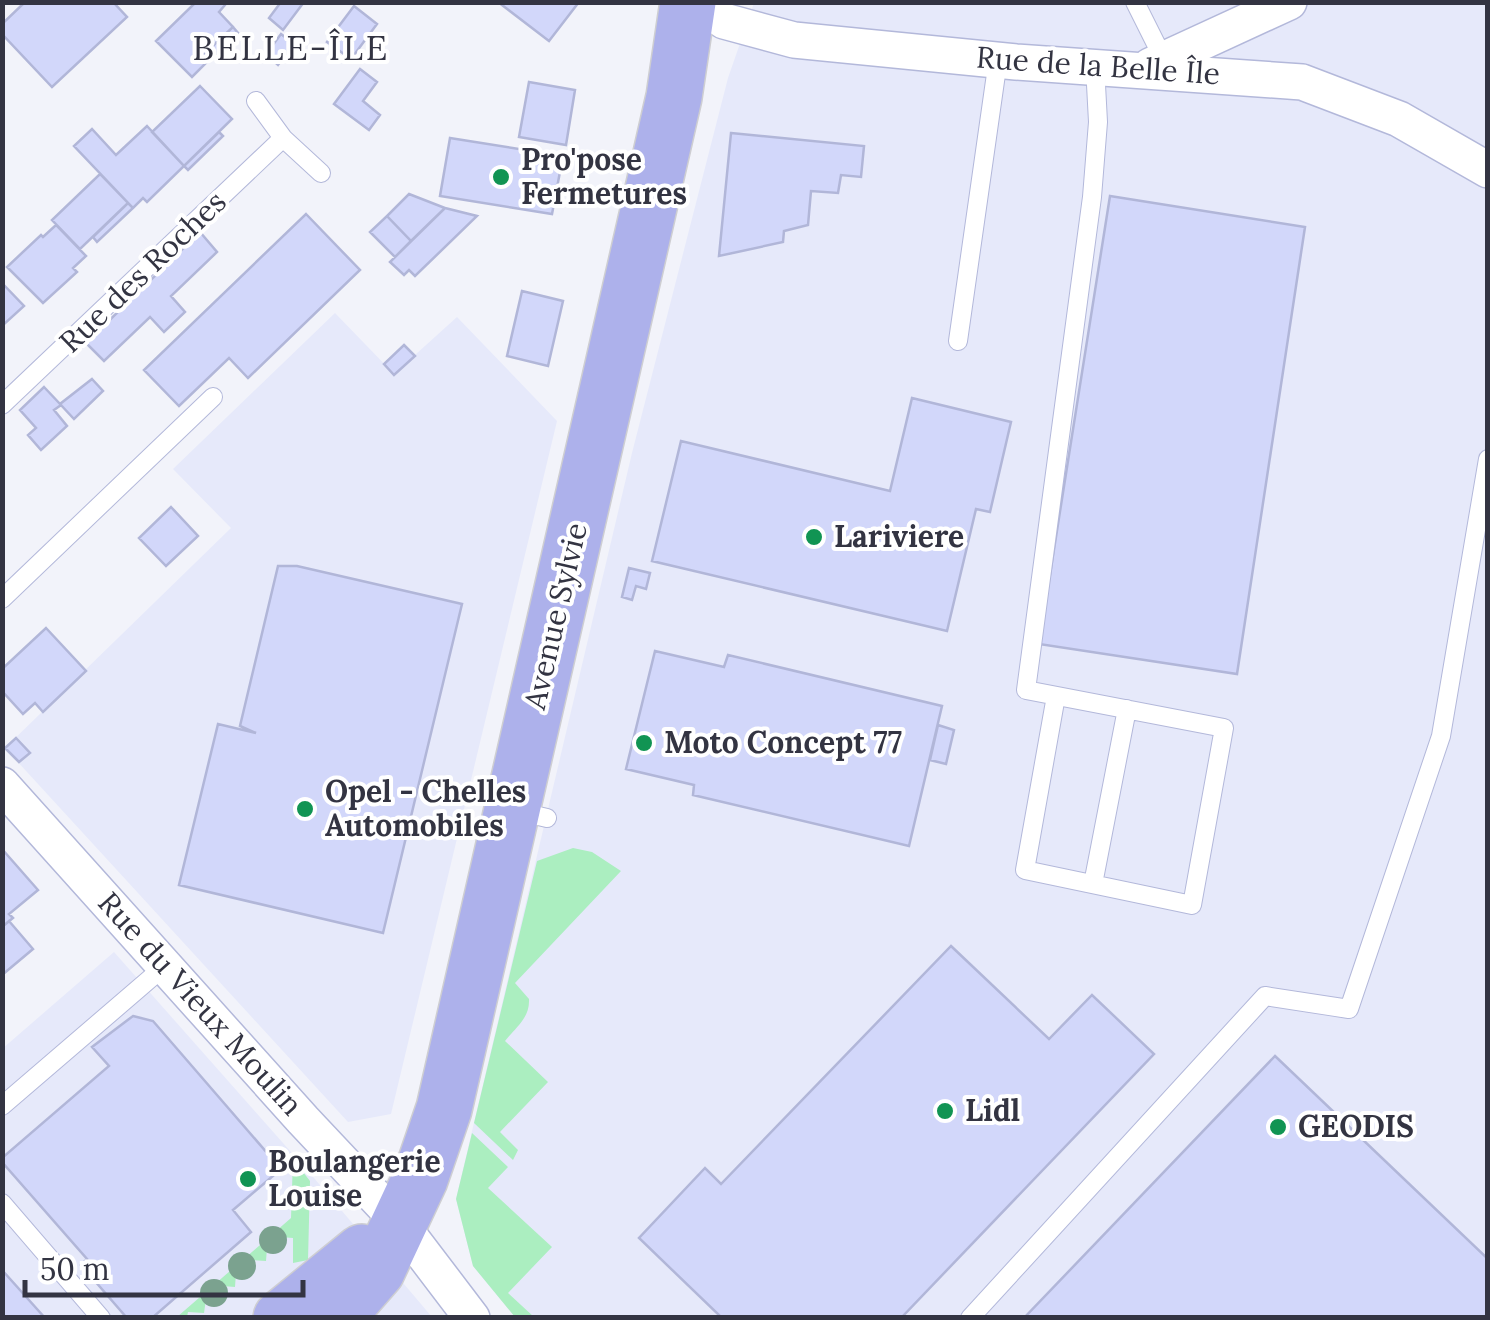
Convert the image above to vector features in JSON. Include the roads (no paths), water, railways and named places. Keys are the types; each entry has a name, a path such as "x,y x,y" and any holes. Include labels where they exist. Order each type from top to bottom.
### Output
{"main road":[{"name":"Avenue Sylvie","path":"336,1318 377,1270 420,1178 444,1110 529,814 674,97 688,2"},
{"name":"Avenue Sylvie","path":"281,1318 400,1222"}],"street":[{"name":"Rue de la Belle Île","path":"698,2 724,21 794,40 998,60 1096,66 1154,64 1302,82 1399,118 1488,170"},
{"path":"1154,64 1289,2"},
{"name":"Rue du Vieux Moulin","path":"3,785 303,1120 400,1222 472,1318"}],"lane":[{"path":"1135,2 1154,64"},
{"path":"958,341 998,60"},
{"path":"1056,696 1025,870 1192,905 1224,728 1026,690 1092,198 1098,122 1096,66"},
{"path":"256,101 284,138 321,173"},
{"name":"Rue des Roches","path":"2,406 284,138"},
{"path":"2,599 213,397"},
{"path":"970,1318 1265,996 1350,1008 1441,736 1488,459"},
{"path":"1093,884 1126,709"},
{"path":"2,1106 166,965"},
{"path":"2,1203 101,1318"}],"place":[{"name":"Pro'pose Fermetures","path":"501,177"},
{"name":"Lariviere","path":"814,537"},
{"name":"Moto Concept 77","path":"644,743"},
{"name":"Opel - Chelles Automobiles","path":"305,809"},
{"name":"Lidl","path":"945,1111"},
{"name":"GEODIS","path":"1278,1127"},
{"name":"Boulangerie Louise","path":"248,1179"}],"district":[{"name":"BELLE-ÎLE","path":"291,48"}]}
